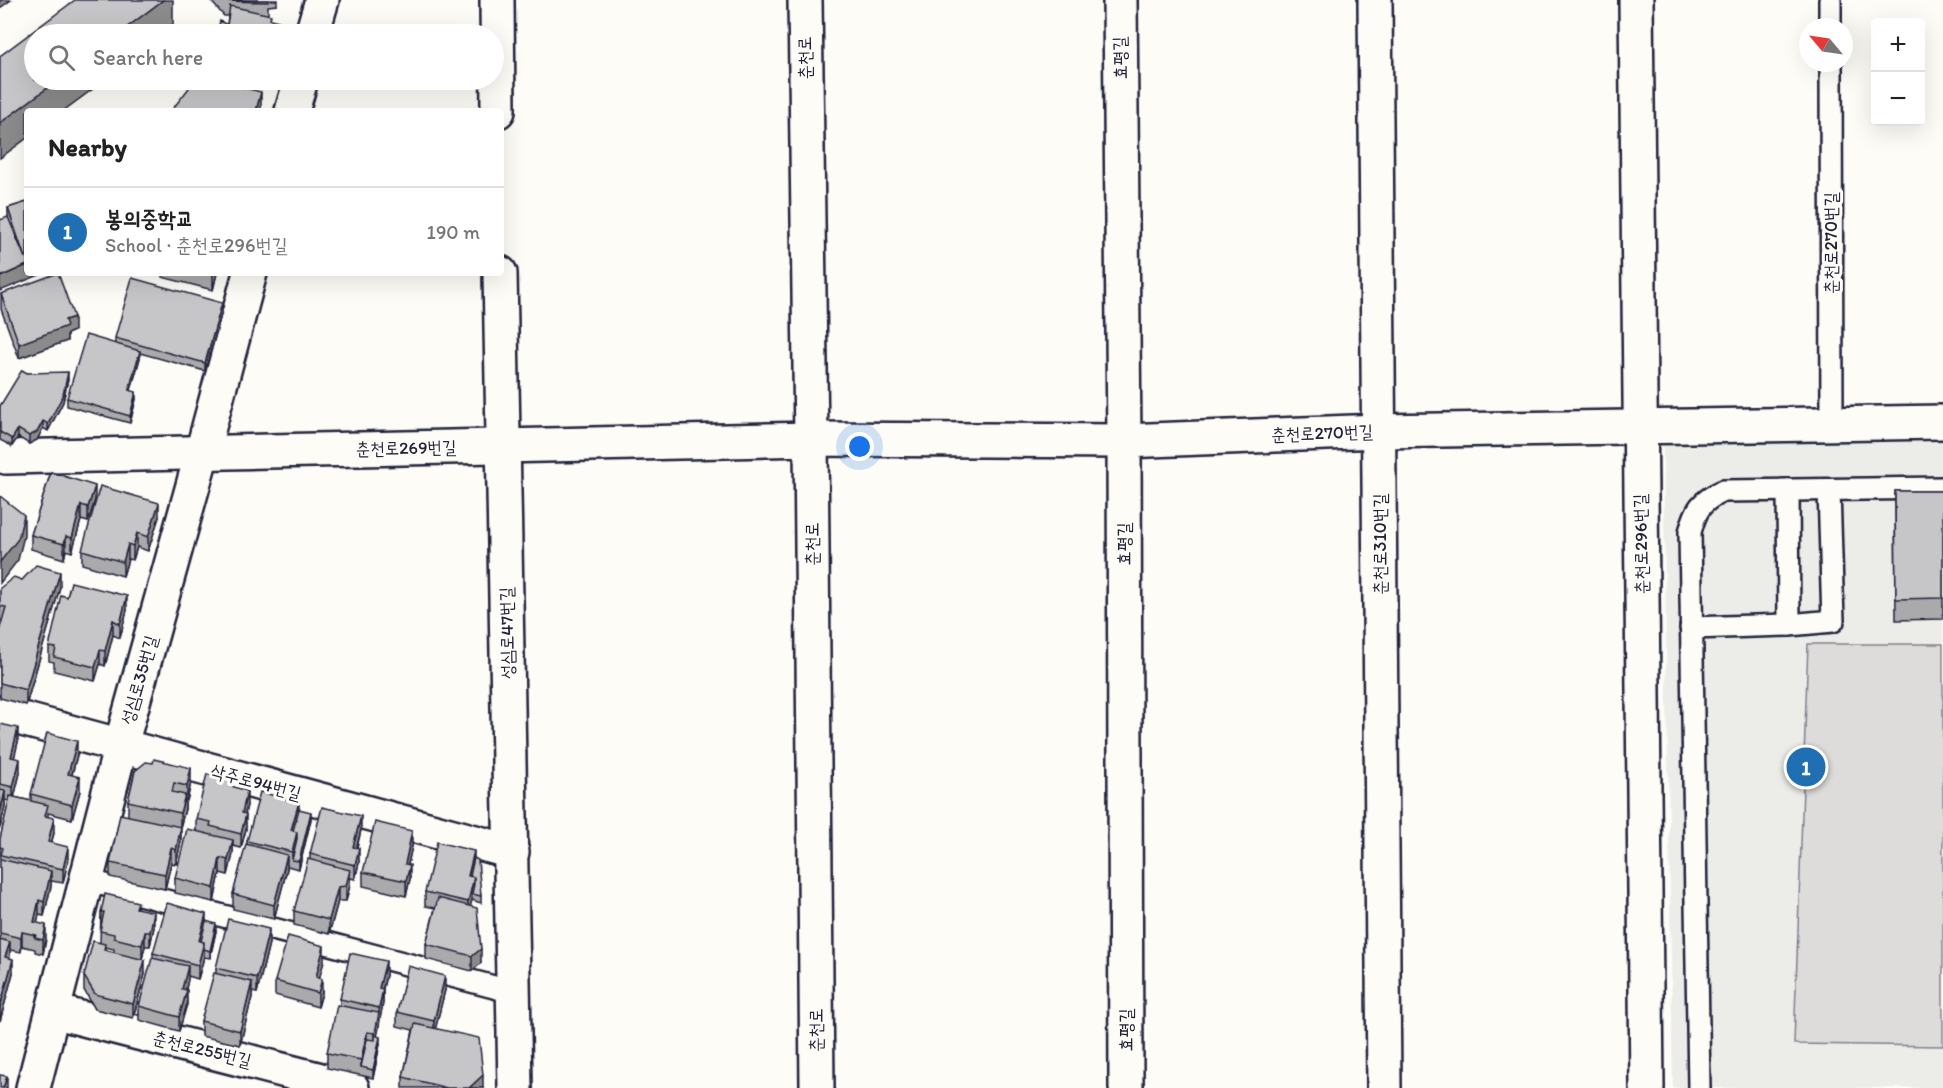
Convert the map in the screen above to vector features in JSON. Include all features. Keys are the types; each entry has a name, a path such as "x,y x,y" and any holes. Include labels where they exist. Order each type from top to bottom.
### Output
{"street":[{"path":"315,24 322,0"},
{"path":"497,0 497,24"},
{"name":"춘천로","path":"805,0 817,1088"},
{"name":"효평길","path":"1120,0 1126,1088"},
{"name":"춘천로310번길","path":"1375,0 1384,1088"},
{"name":"춘천로296번길","path":"1636,0 1647,1088"},
{"path":"293,108 298,90"},
{"path":"498,90 498,108"},
{"name":"성심로35번길","path":"33,1088 121,745 249,276"},
{"name":"성심로47번길","path":"500,276 515,1088"},
{"name":"춘천로270번길","path":"811,439 1124,441 1379,431 1943,422"},
{"name":"춘천로269번길","path":"0,454 6,457 811,439"},
{"name":"삭주로94번길","path":"0,713 512,852"},
{"name":"춘천로255번길","path":"53,1011 352,1088"}],"lane":[{"path":"1830,0 1830,18"},
{"name":"춘천로270번길","path":"1831,72 1832,424"},
{"path":"1699,1088 1690,532 1695,514 1707,498 1723,491 1943,488"},
{"path":"1788,490 1789,625"},
{"path":"1691,628 1789,625 1833,621 1829,490"},
{"path":"86,880 513,992"}],"shaded area":[{"path":"1943,441 1943,1088 1673,1088 1663,445"},
{"path":"1808,644 1943,644 1943,1046 1794,1044"}],"building":[{"path":"75,0 163,0 131,24 43,24"},
{"path":"222,0 268,0 268,2 224,1"},
{"path":"230,6 271,15 270,19 279,21 278,24 227,24"},
{"path":"24,38 24,90 45,90 0,123 0,56"},
{"path":"187,90 261,92 257,108 173,108"},
{"path":"24,203 24,255 8,208"},
{"path":"8,217 24,256 24,266 0,277 0,220"},
{"path":"50,276 59,276 74,317 65,320 67,326 19,344 1,294"},
{"path":"132,278 222,303 205,363 115,338"},
{"path":"86,335 140,351 129,390 136,392 130,416 67,398"},
{"path":"22,370 27,373 68,372 63,395 48,424 43,421 37,432 29,436 18,429 12,439 0,432 0,406"},
{"path":"51,472 95,486 88,507 81,505 72,538 66,536 64,544 31,535"},
{"path":"100,486 159,503 148,537 137,533 133,546 128,544 123,562 82,550"},
{"path":"1895,491 1943,491 1943,598 1896,599"},
{"path":"0,496 24,515 18,539 0,562"},
{"path":"36,565 60,572 26,690 0,683 0,628 6,607 0,606 0,588 14,577 22,580"},
{"path":"71,582 127,596 120,624 113,620 105,651 100,650 95,667 54,657 56,648 49,647 61,595 67,597"},
{"path":"0,724 18,728 11,757 20,759 13,787 0,784"},
{"path":"47,733 77,741 68,774 80,777 72,805 31,794"},
{"path":"154,759 191,768 187,786 174,783 172,792 185,795 180,813 128,801 135,771 146,762 153,763"},
{"path":"207,774 232,780 231,786 247,791 242,813 246,814 241,834 210,826 211,822 196,819"},
{"path":"0,790 5,791 0,813"},
{"path":"260,792 299,802 291,830 297,832 292,852 247,841"},
{"path":"10,796 48,805 45,816 54,818 48,842 68,847 63,869 1,855 3,848 0,847 0,839"},
{"path":"322,807 361,816 353,847 359,848 355,865 310,854"},
{"path":"299,809 311,812 299,861 292,860 297,839 297,832 293,831"},
{"path":"120,814 181,827 176,850 171,848 165,874 110,863"},
{"path":"375,822 412,831 405,864 410,865 406,881 363,872"},
{"path":"187,829 233,840 228,860 220,858 214,888 175,878"},
{"path":"437,842 474,851 468,876 474,877 468,902 425,892"},
{"path":"246,844 287,855 274,905 233,894"},
{"path":"474,858 478,860 481,896 472,894 474,877 470,876"},
{"path":"0,859 51,871 44,902 39,900 34,922 46,925 43,940 35,938 36,935 22,932 21,938 0,933"},
{"path":"308,859 350,870 346,886 338,887 329,920 294,911"},
{"path":"105,894 138,902 136,908 154,912 150,932 145,932 142,945 114,938 114,934 100,931"},
{"path":"438,898 477,908 481,949 472,956 426,944"},
{"path":"167,903 206,914 199,941 204,942 198,965 153,953"},
{"path":"228,919 269,929 257,978 216,968"},
{"path":"206,921 216,924 210,951 204,949 204,942 201,941"},
{"path":"288,936 324,946 316,977 322,979 318,993 275,981"},
{"path":"0,939 10,942 5,957 13,959 0,1007"},
{"path":"93,941 105,944 104,950 145,960 133,1004 95,994 84,976"},
{"path":"350,953 386,961 379,988 383,989 379,1008 340,999"},
{"path":"152,958 188,966 182,989 187,990 179,1017 139,1006"},
{"path":"408,966 445,976 434,1021 397,1012"},
{"path":"214,973 252,982 240,1031 201,1021"},
{"path":"337,1005 379,1013 375,1033 367,1032 361,1060 327,1053"},
{"path":"415,1024 479,1038 483,1075 469,1088 447,1088 403,1077"},
{"path":"375,1035 380,1037 373,1070 361,1067 367,1039 375,1040"},
{"path":"0,1075 7,1076 3,1088 0,1088"}],"place":[{"name":"봉의중학교","path":"1806,767"}]}
